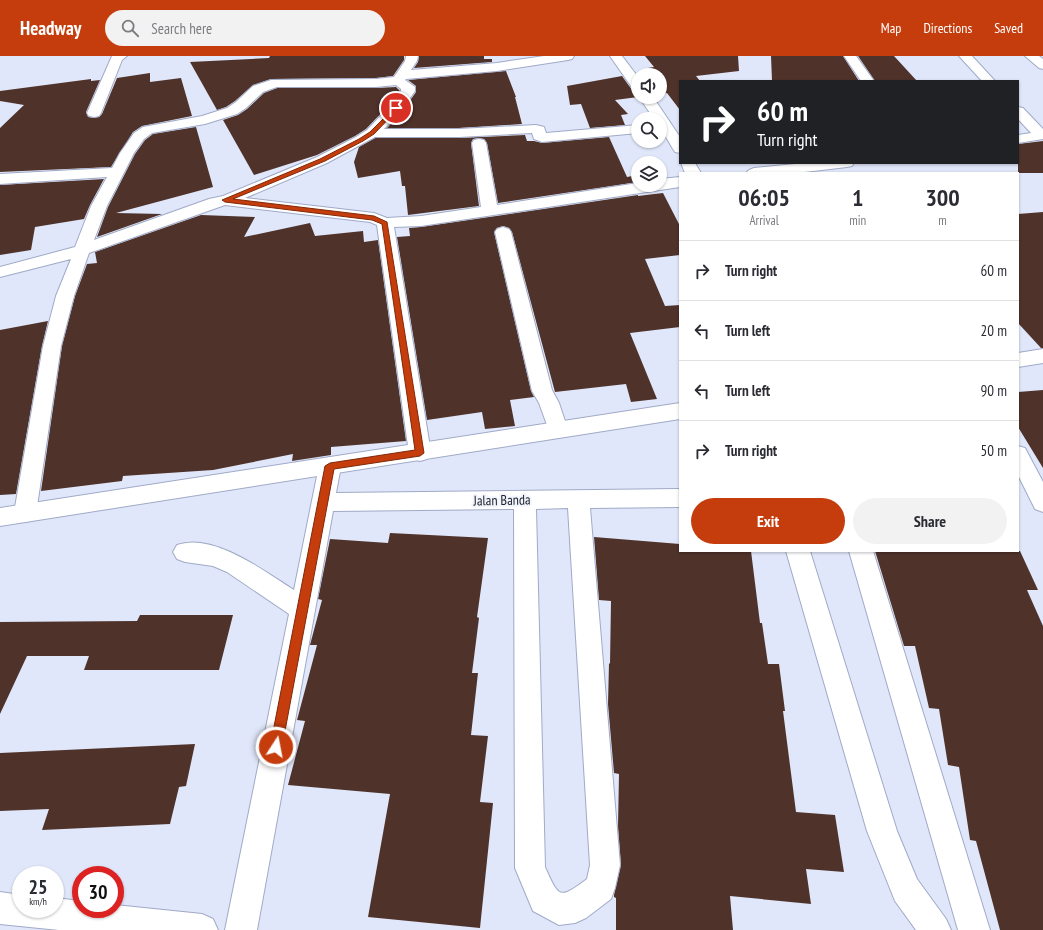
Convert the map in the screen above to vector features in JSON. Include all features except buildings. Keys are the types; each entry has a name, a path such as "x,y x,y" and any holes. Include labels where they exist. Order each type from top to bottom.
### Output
{"street":[{"path":"94,113 117,58 121,56"},
{"path":"400,78 411,61 412,56"},
{"path":"25,513 52,346 65,296 99,206 127,153 142,134 158,128 205,120 232,111 246,101 250,95 266,85 284,82 376,83 418,73 437,73 568,56"},
{"path":"616,56 631,76"},
{"path":"850,56 867,80"},
{"path":"965,56 988,80"},
{"path":"1031,56 1043,65"},
{"path":"0,272 84,247 215,202 225,200 322,160 372,133 396,108 408,91 408,87 400,78"},
{"path":"1019,113 1035,138"},
{"path":"372,133 459,133 536,129 539,130 539,136 542,138 631,130"},
{"path":"667,131 679,148"},
{"path":"479,143 490,211"},
{"path":"772,172 828,169 844,164"},
{"path":"0,179 117,172"},
{"path":"667,183 679,182"},
{"path":"225,200 374,218 385,223 421,221 631,189"},
{"path":"385,223 420,453"},
{"path":"503,232 542,391 549,403 558,430"},
{"path":"1019,360 1043,356"},
{"path":"0,517 420,453 679,411"},
{"path":"1019,457 1033,497"},
{"path":"241,930 330,466"},
{"name":"Jalan Banda","path":"323,502 679,498"},
{"path":"525,499 530,868 544,900 559,909 575,907 600,888 605,865 578,499"},
{"path":"185,552 216,556 235,565 302,609"},
{"path":"798,552 882,832 906,890 935,930"},
{"path":"861,552 974,930"},
{"path":"0,908 202,930"}],"route":[{"path":"276,747 330,466 420,453 385,223 374,218 225,200 322,160 361,140 372,133 396,108"}]}
